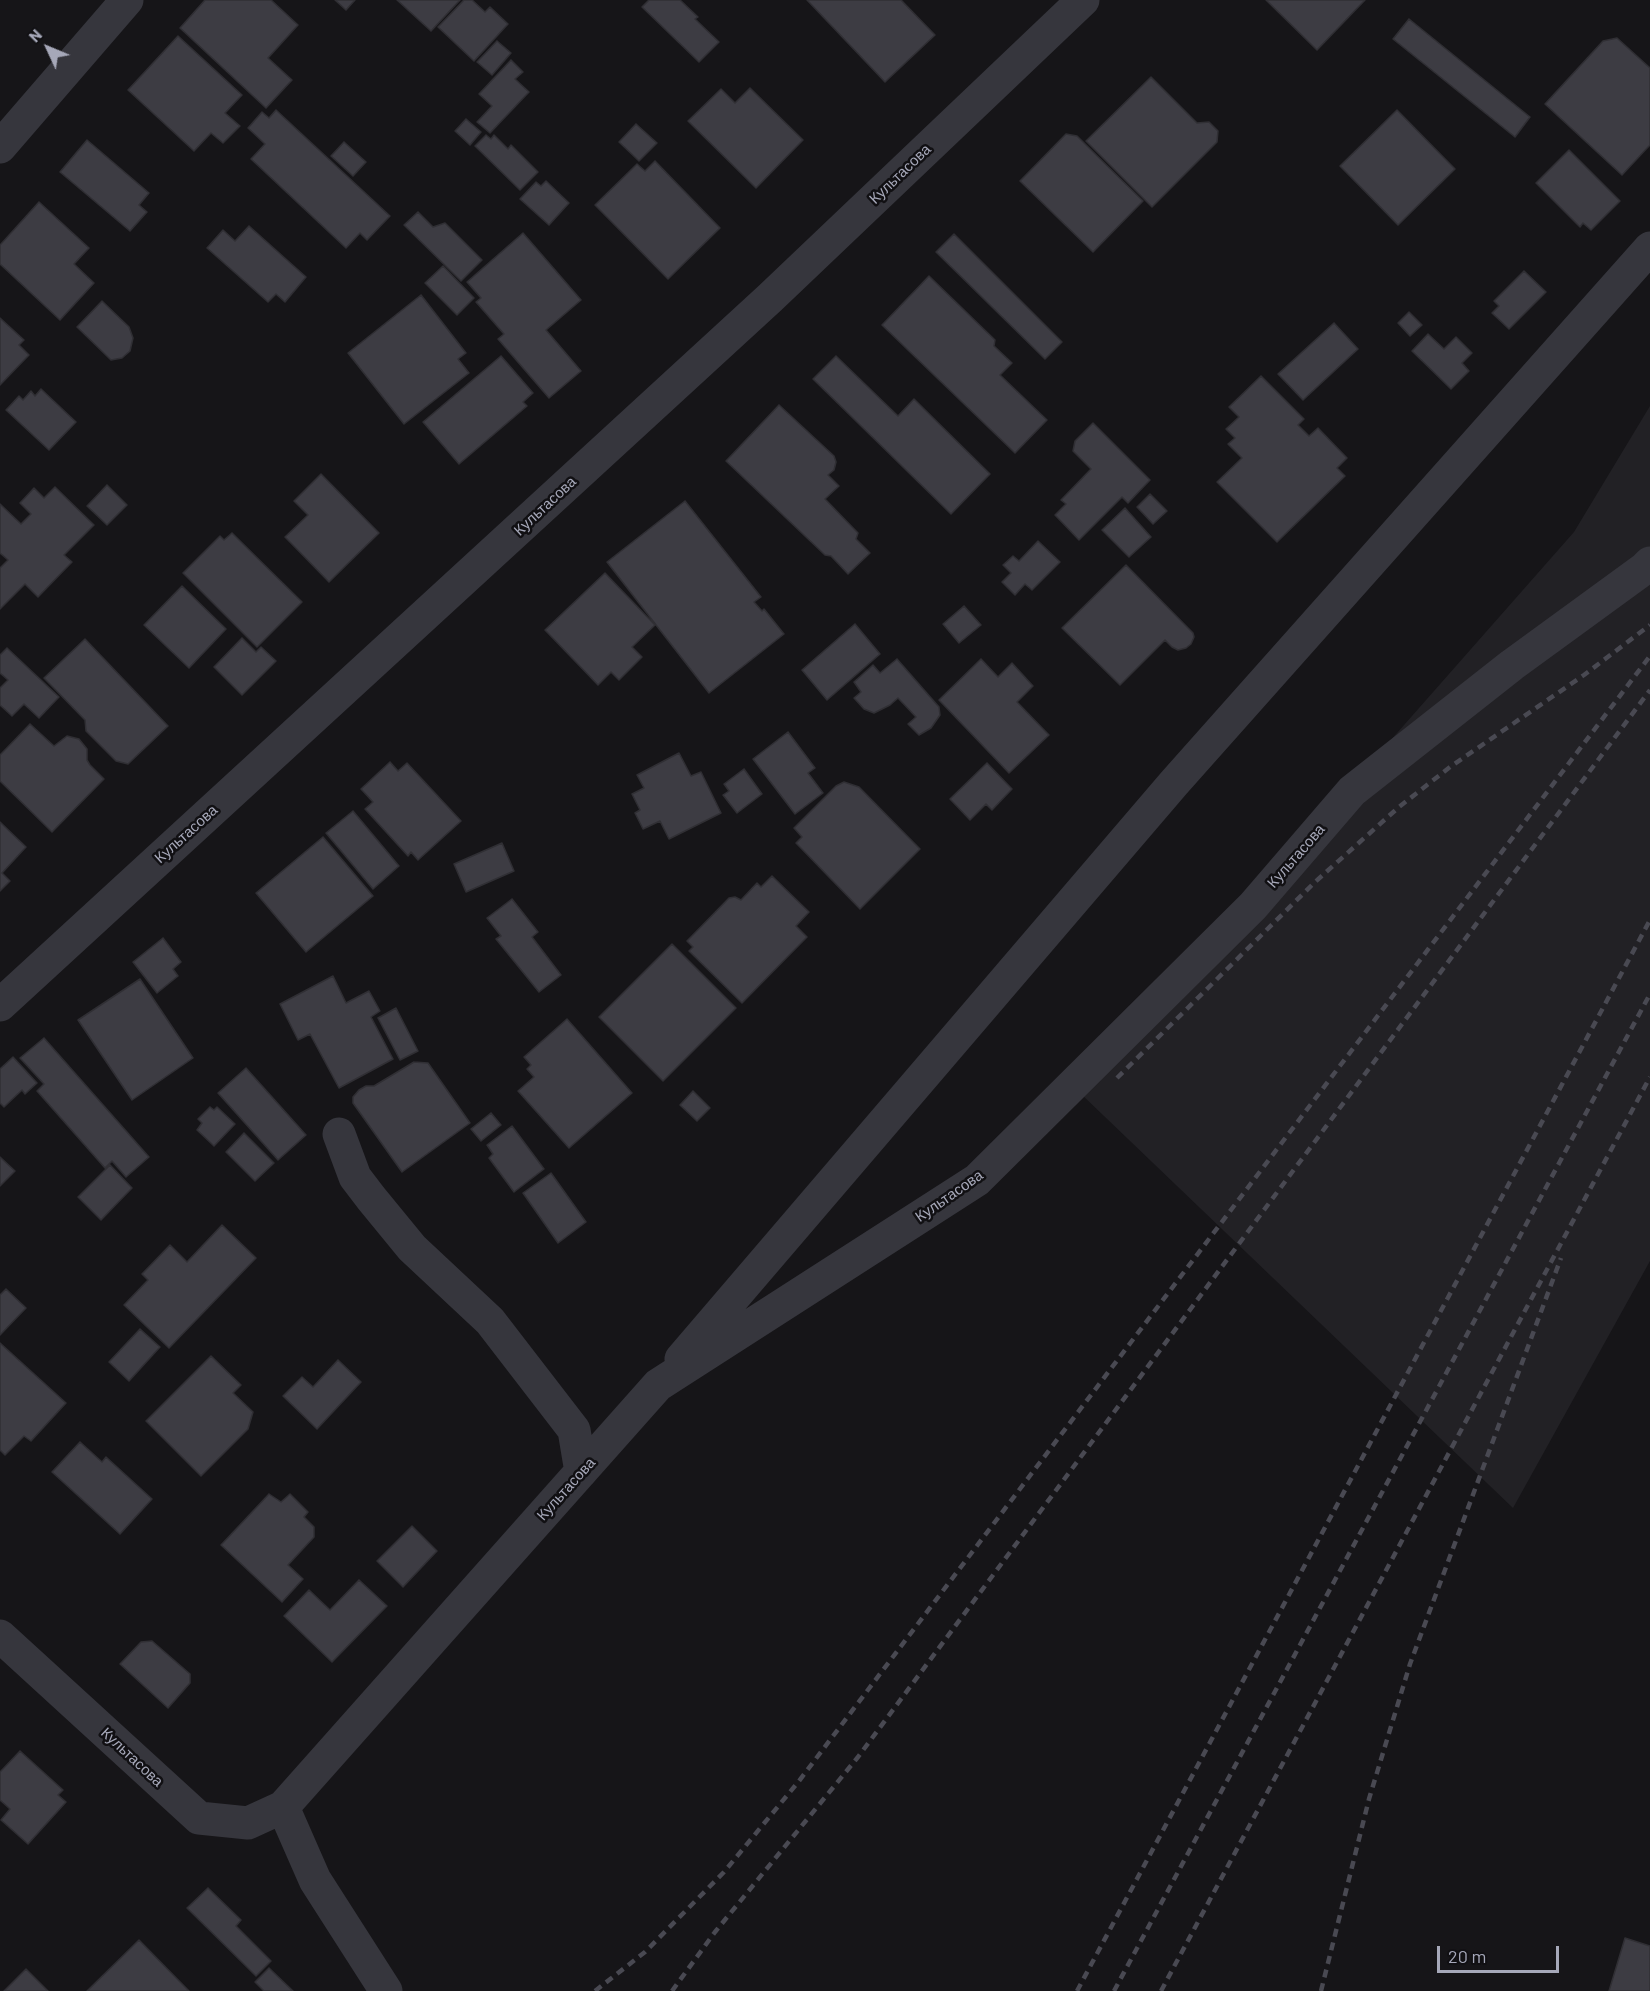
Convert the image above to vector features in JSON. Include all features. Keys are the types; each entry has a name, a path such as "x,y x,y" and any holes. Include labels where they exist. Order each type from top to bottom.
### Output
{"street":[{"path":"0,147 126,0"},
{"name":"Культасова","path":"0,1005 770,298 1083,0"},
{"path":"658,1385 1174,783 1650,248"},
{"name":"Культасова","path":"0,1636 199,1818 248,1823 284,1807 658,1385 977,1180 1252,906 1352,791 1512,665 1650,563"},
{"path":"339,1134 355,1177 371,1198 412,1248 490,1321 574,1430 581,1472"},
{"path":"284,1807 315,1880 386,1991"}],"shaded area":[{"path":"1650,406 1650,1261 1513,1508 1080,1093 1574,532"}],"building":[{"path":"205,0 271,0 298,25 268,58 292,80 266,108 180,28"},
{"path":"335,0 355,0 346,10"},
{"path":"397,0 460,0 431,31"},
{"path":"464,0 472,0 485,12 490,7 508,24 474,61 438,27"},
{"path":"649,0 680,0 698,17 695,19 719,42 699,62 642,7"},
{"path":"807,0 901,0 935,35 885,82"},
{"path":"1266,0 1365,0 1317,50"},
{"path":"1409,19 1530,117 1515,137 1393,39"},
{"path":"178,36 242,95 225,113 240,126 223,143 211,133 194,151 128,90"},
{"path":"1617,38 1650,68 1650,145 1622,175 1545,104 1603,41"},
{"path":"497,41 511,53 492,75 477,62"},
{"path":"511,60 523,72 515,79 529,92 490,133 477,122 492,106 479,94"},
{"path":"1151,77 1197,123 1209,122 1218,131 1217,142 1152,207 1086,141"},
{"path":"750,88 803,140 756,188 688,121 721,89 735,103"},
{"path":"276,110 390,216 367,240 360,233 346,248 251,159 265,144 248,128 262,112 269,118"},
{"path":"1397,110 1455,169 1398,225 1340,166"},
{"path":"466,119 481,132 470,145 455,131"},
{"path":"636,124 657,143 639,161 619,142"},
{"path":"1066,134 1077,136 1143,201 1093,252 1020,181"},
{"path":"486,135 491,139 494,135 508,149 511,145 538,172 520,190 475,146"},
{"path":"87,140 149,193 139,205 147,212 130,231 60,172"},
{"path":"344,142 366,162 353,176 331,156"},
{"path":"1569,150 1620,201 1591,230 1583,223 1580,227 1536,183"},
{"path":"655,161 720,228 668,279 595,205 637,164 645,171"},
{"path":"546,181 569,203 549,225 520,199 536,182 541,186"},
{"path":"39,202 89,248 74,264 94,283 60,320 0,264 0,245"},
{"path":"418,212 433,227 445,223 482,260 461,281 404,225"},
{"path":"249,226 306,277 285,302 276,294 268,302 207,248 223,230 235,241"},
{"path":"523,233 581,300 546,330 581,371 549,398 498,339 504,334 476,302 481,298 467,282"},
{"path":"954,234 1062,342 1045,359 936,252"},
{"path":"443,266 474,298 457,315 425,283"},
{"path":"1524,271 1546,292 1509,329 1492,313 1499,306 1494,301"},
{"path":"929,276 995,340 994,346 1012,363 1000,375 1047,420 1015,453 882,325"},
{"path":"421,295 466,353 458,359 469,373 404,424 348,353"},
{"path":"102,301 129,327 133,338 130,351 122,358 111,360 77,327"},
{"path":"1409,312 1422,325 1410,336 1398,323"},
{"path":"0,318 24,340 19,345 29,355 0,385"},
{"path":"1334,323 1358,349 1303,400 1278,374"},
{"path":"1428,334 1444,349 1456,337 1472,353 1462,363 1469,371 1451,389 1412,351"},
{"path":"501,356 533,393 523,402 527,406 459,464 423,422"},
{"path":"836,356 898,416 914,399 990,474 951,514 813,379"},
{"path":"1261,376 1304,419 1298,425 1309,436 1318,428 1347,458 1337,468 1345,476 1277,542 1217,482 1242,458 1228,444 1235,438 1226,429 1239,417 1229,407"},
{"path":"41,389 76,422 49,450 6,410 19,396 23,400 31,391 35,396"},
{"path":"779,405 834,456 836,462 834,470 828,475 839,486 825,499 858,533 856,539 870,553 848,574 726,461"},
{"path":"1093,423 1150,480 1128,503 1122,497 1079,540 1055,515 1066,504 1061,500 1091,469 1073,451 1075,441"},
{"path":"321,474 379,533 329,582 285,537 308,515 294,501"},
{"path":"107,485 127,505 107,525 87,506"},
{"path":"55,487 94,525 64,555 72,562 38,597 25,584 0,609 0,568 8,560 0,553 0,504 21,524 31,514 20,503 34,488 44,498"},
{"path":"1150,494 1167,511 1153,524 1137,507"},
{"path":"685,501 761,597 754,602 762,611 764,609 784,634 709,693 607,562"},
{"path":"1125,508 1151,537 1129,557 1102,530"},
{"path":"232,533 302,602 257,647 183,573 220,536 224,540"},
{"path":"1038,541 1060,562 1032,590 1025,584 1015,595 1002,582 1011,573 1003,565 1013,556 1019,561"},
{"path":"1126,565 1193,633 1194,637 1191,644 1178,650 1165,640 1120,685 1062,628"},
{"path":"605,573 655,625 632,647 642,657 619,680 611,672 598,685 545,630"},
{"path":"182,586 226,629 189,668 144,625"},
{"path":"964,606 981,625 959,643 943,624"},
{"path":"855,624 880,654 827,700 802,670"},
{"path":"242,638 256,652 261,647 276,661 242,695 214,667"},
{"path":"85,639 168,726 128,764 116,761 86,731 85,720 44,678"},
{"path":"7,648 59,697 39,718 24,704 12,716 0,705 0,688 8,680 0,673 0,655"},
{"path":"897,659 939,707 940,715 931,728 919,735 908,724 916,717 898,698 874,713 864,709 854,698 861,692 854,682 873,665 880,673"},
{"path":"981,659 998,677 1012,663 1033,686 1017,702 1049,735 1009,773 939,700"},
{"path":"30,724 54,746 67,736 79,739 87,749 87,760 90,765 104,779 52,832 0,781 0,755"},
{"path":"788,732 815,768 808,773 823,793 795,814 753,759"},
{"path":"679,753 691,776 701,772 721,813 669,839 660,821 643,829 635,813 640,810 632,794 644,788 637,775"},
{"path":"390,762 398,771 407,763 461,821 418,860 411,852 408,856 365,809 373,802 361,789"},
{"path":"987,763 1012,789 992,810 986,804 970,820 950,799"},
{"path":"744,769 762,794 737,813 723,795 729,791 724,784"},
{"path":"844,782 859,787 920,849 860,909 796,843 802,837 794,828 836,786"},
{"path":"353,811 399,866 373,889 326,833"},
{"path":"0,822 26,847 2,873 10,881 0,891"},
{"path":"323,837 373,896 306,952 256,893"},
{"path":"502,843 514,871 466,892 454,864"},
{"path":"772,876 809,912 796,926 807,937 742,1003 689,951 693,947 687,941 729,898 735,897 741,900 757,883 761,887"},
{"path":"512,899 538,932 532,937 561,975 539,992 496,939 501,936 487,918"},
{"path":"163,938 181,962 173,969 178,976 157,993 133,962"},
{"path":"672,944 736,1008 663,1081 599,1017"},
{"path":"333,976 346,1003 369,991 380,1011 371,1017 393,1059 339,1088 310,1034 298,1040 280,1004"},
{"path":"140,979 193,1058 132,1100 78,1020"},
{"path":"396,1008 418,1051 400,1060 378,1018"},
{"path":"567,1019 632,1093 569,1148 518,1091 534,1077 527,1069 531,1065 524,1057"},
{"path":"44,1038 149,1157 126,1177 112,1161 105,1168 37,1091 44,1084 20,1058"},
{"path":"13,1057 37,1083 25,1094 22,1090 4,1107 0,1103 0,1069"},
{"path":"414,1062 428,1063 470,1123 402,1172 353,1103 353,1097 359,1090 366,1086 374,1086"},
{"path":"246,1068 306,1135 278,1160 218,1093"},
{"path":"693,1091 710,1108 697,1121 680,1105"},
{"path":"210,1107 214,1110 217,1107 235,1124 214,1146 197,1130 202,1123 198,1119"},
{"path":"491,1113 501,1125 481,1141 471,1129"},
{"path":"512,1126 544,1169 514,1192 489,1158 493,1154 487,1145"},
{"path":"244,1133 274,1163 255,1181 226,1152"},
{"path":"0,1157 15,1171 0,1186"},
{"path":"110,1165 132,1188 101,1220 78,1197"},
{"path":"551,1173 586,1222 558,1243 523,1193"},
{"path":"222,1225 256,1258 169,1348 124,1305 148,1280 142,1274 170,1245 187,1262"},
{"path":"6,1289 26,1308 0,1335 0,1295"},
{"path":"140,1329 160,1347 129,1381 109,1362"},
{"path":"0,1343 66,1403 31,1441 24,1436 5,1455 0,1450"},
{"path":"211,1356 241,1385 233,1393 253,1412 248,1429 201,1476 146,1421"},
{"path":"338,1360 361,1382 317,1429 283,1396 302,1377 313,1387"},
{"path":"80,1442 102,1462 106,1457 152,1499 120,1534 52,1472"},
{"path":"269,1494 281,1502 290,1494 308,1512 304,1517 314,1527 314,1537 288,1565 303,1579 282,1602 221,1545"},
{"path":"412,1526 437,1551 403,1587 377,1561"},
{"path":"359,1580 387,1606 332,1662 284,1616 309,1590 330,1610"},
{"path":"152,1641 190,1674 190,1683 168,1708 120,1664 141,1642"},
{"path":"20,1751 63,1790 58,1795 66,1802 28,1844 1,1820 10,1809 0,1800 0,1772"},
{"path":"208,1888 241,1920 236,1926 271,1961 256,1976 187,1908"},
{"path":"1625,1938 1650,1946 1650,1991 1609,1991"},
{"path":"139,1940 189,1991 87,1991"},
{"path":"269,1968 293,1991 264,1991 255,1982"},
{"path":"26,1969 48,1991 4,1991"}],"railway":[{"path":"1117,1078 1315,882 1399,807 1450,767 1584,675 1650,625"},
{"path":"595,1991 645,1952 724,1872 799,1781 1650,656"},
{"path":"672,1991 715,1932 858,1757 1650,690"},
{"path":"1077,1991 1650,920"},
{"path":"1114,1991 1650,994"},
{"path":"1161,1991 1650,1077"},
{"path":"1321,1991 1369,1799 1410,1664 1561,1258"}]}
